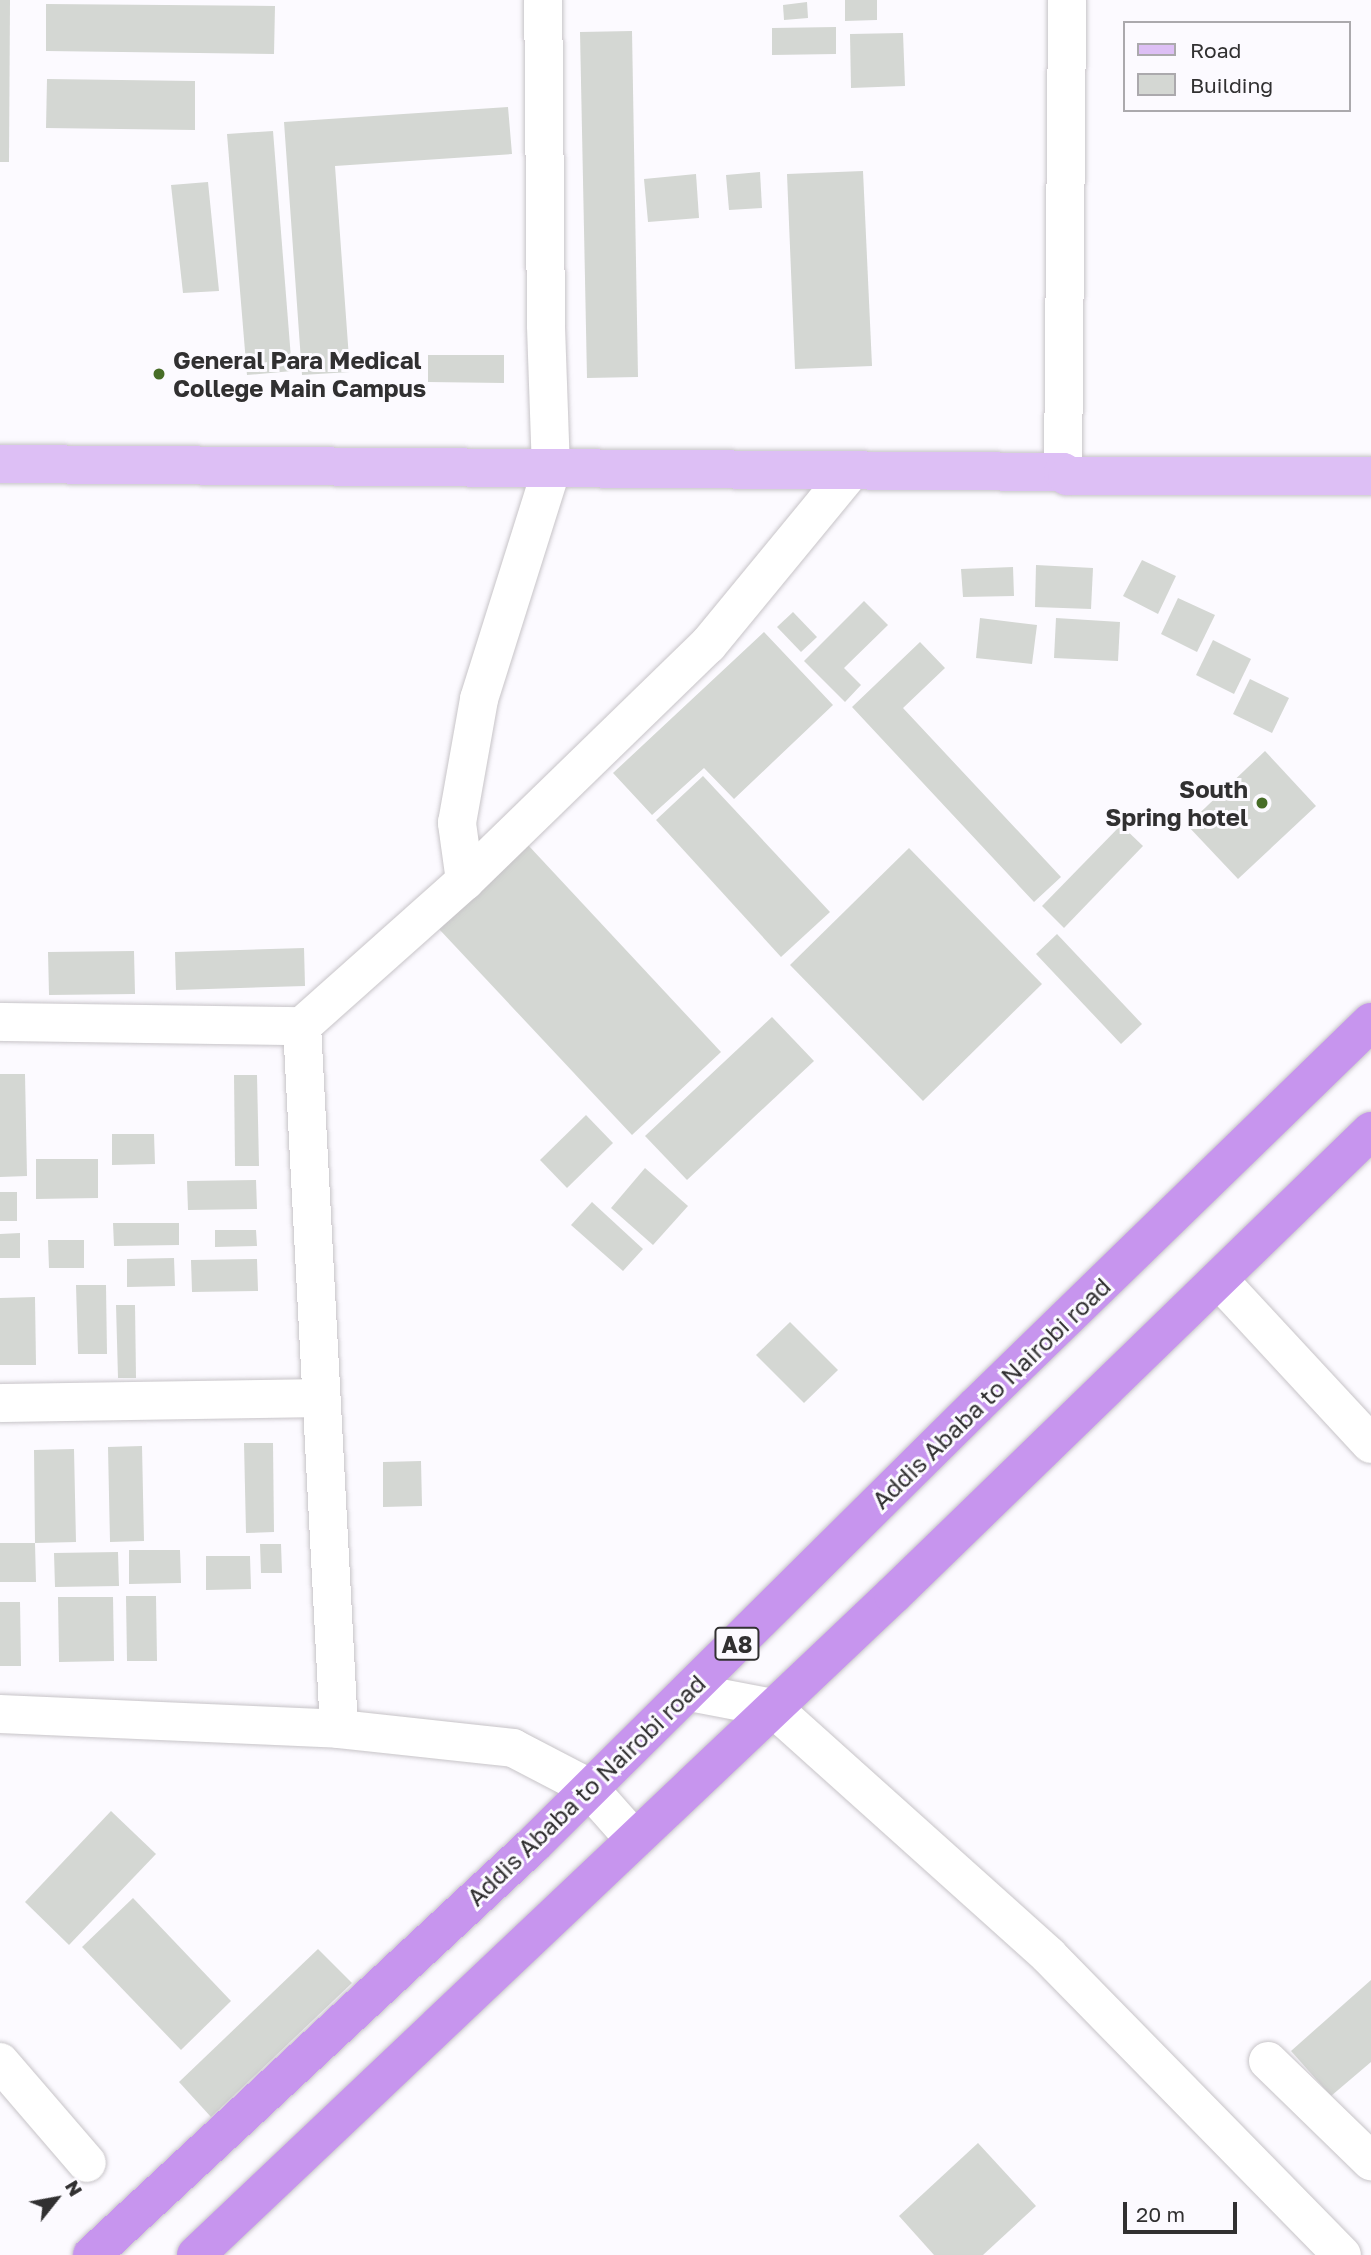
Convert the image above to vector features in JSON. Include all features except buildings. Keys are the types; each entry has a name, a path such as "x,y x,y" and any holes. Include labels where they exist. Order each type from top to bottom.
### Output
{"highway":[{"name":"Addis Ababa to Nairobi road","path":"92,2255 533,1845 588,1787 689,1692 986,1396 1371,1022"},
{"path":"196,2255 1220,1281 1371,1131"}],"main road":[{"path":"0,464 1063,472 1067,476 1371,475"}],"street":[{"path":"465,881 457,823 480,699 551,470 546,325 543,0"},
{"path":"1063,472 1067,0"},
{"path":"0,1022 302,1026 465,881 708,645 851,471"},
{"path":"302,1026 339,1729"},
{"path":"1220,1281 1371,1444"},
{"path":"0,1403 321,1398"},
{"path":"689,1692 773,1708 1048,1955 1342,2255"},
{"path":"0,1714 339,1729 513,1748 588,1787 634,1839"},
{"path":"1268,2061 1371,2161"},
{"path":"0,2062 87,2163"}],"place":[{"name":"General Para Medical College Main Campus","path":"159,374"},
{"name":"South Spring hotel","path":"1262,803"}]}
